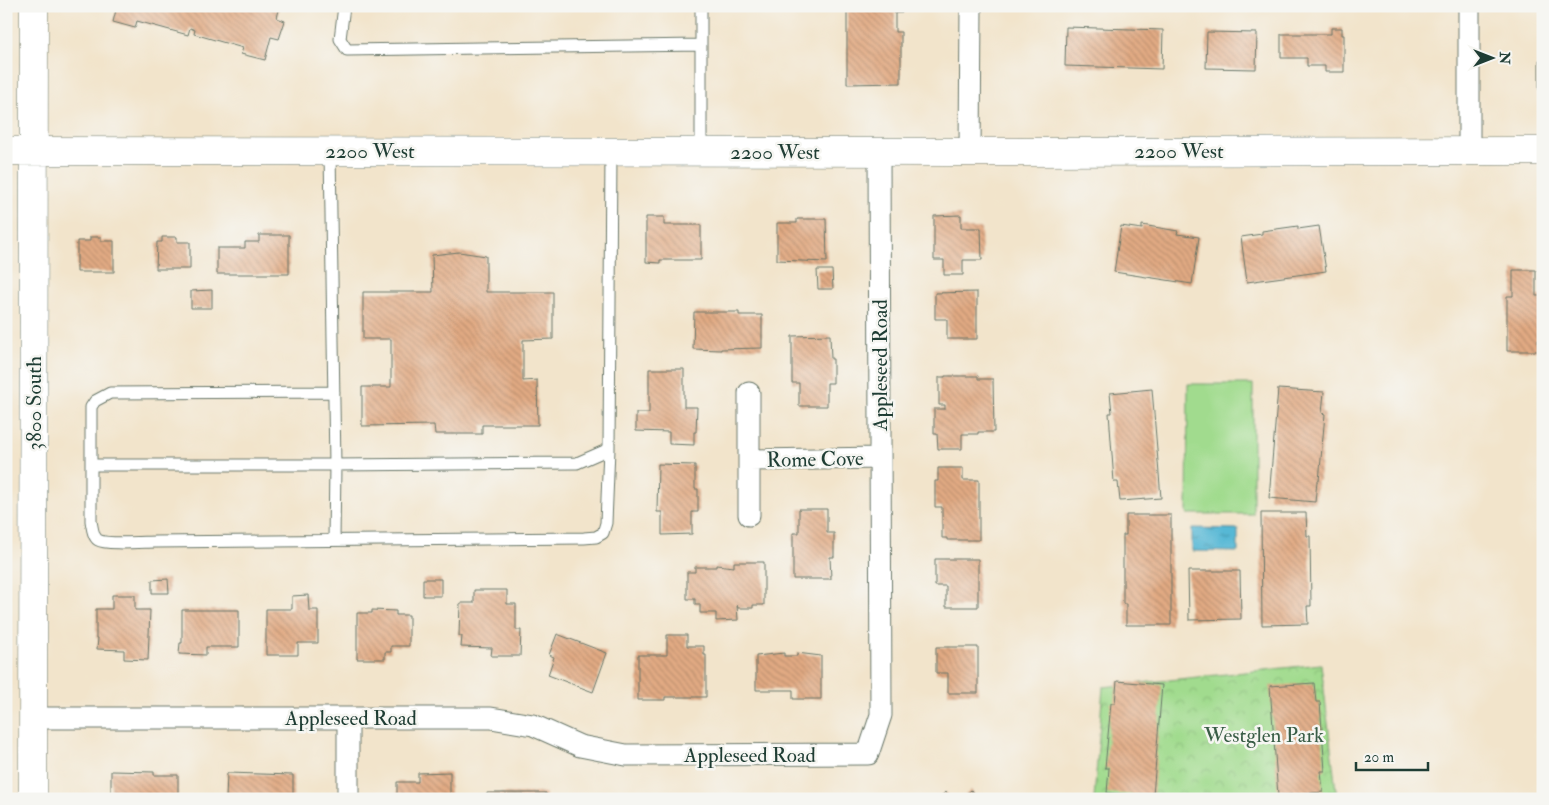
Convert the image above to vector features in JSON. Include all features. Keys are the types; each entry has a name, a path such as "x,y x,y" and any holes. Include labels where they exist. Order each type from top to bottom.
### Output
{"street":[{"name":"3800 South","path":"32,799 34,6"},
{"path":"970,152 971,6"},
{"path":"1469,6 1469,151"},
{"name":"2200 West","path":"6,151 1543,151"},
{"name":"Appleseed Road","path":"33,718 490,718 533,725 580,746 626,755 868,754 881,715 879,152"},
{"name":"Rome Cove","path":"749,393 749,515"},
{"name":"Rome Cove","path":"749,460 880,458"},
{"path":"348,719 348,799"}],"lane":[{"path":"344,6 340,39 346,50 701,45"},
{"path":"701,6 701,152"},
{"path":"330,151 335,465 334,540"},
{"path":"334,392 110,393 94,402 91,407 91,521 95,536 98,540 106,542 155,542 584,538 596,537 603,533 606,523 610,450 612,152"},
{"path":"91,466 577,463 610,450"}],"green space":[{"path":"1188,384 1253,384 1253,514 1187,514"},
{"name":"Westglen Park","path":"1321,664 1337,799 1094,799 1103,687"}],"water":[{"path":"1192,528 1238,529 1238,552 1192,551"}],"building":[{"path":"117,6 280,6 277,18 285,21 279,39 271,37 265,60 241,54 243,48 194,34 195,30 190,28 188,35 137,21 135,28 113,22"},
{"path":"847,6 902,6 902,13 895,13 895,32 901,32 901,83 847,84"},
{"path":"1066,27 1163,30 1162,69 1065,66"},
{"path":"1331,28 1342,28 1342,35 1344,35 1344,72 1325,72 1325,66 1307,66 1307,58 1281,58 1281,34 1331,34"},
{"path":"1207,32 1257,33 1256,69 1206,68"},
{"path":"1539,60 1543,60 1543,90 1539,90"},
{"path":"961,215 961,228 981,228 982,260 963,260 963,275 944,275 944,260 934,260 934,216"},
{"path":"646,217 664,217 664,225 701,225 701,260 660,260 660,263 646,262"},
{"path":"797,219 826,219 827,262 777,260 777,223 797,223"},
{"path":"1142,225 1178,231 1177,234 1199,237 1192,284 1114,272 1121,226 1142,229"},
{"path":"1298,226 1298,229 1319,226 1326,271 1247,282 1241,237 1262,234 1262,231"},
{"path":"259,235 289,235 289,274 217,274 217,248 245,248 245,242 259,242"},
{"path":"90,237 101,237 101,241 114,241 114,272 77,272 77,241 90,241"},
{"path":"162,237 177,237 177,242 190,242 190,269 156,269 157,242 162,242"},
{"path":"459,252 486,256 486,292 553,292 553,339 523,340 523,381 537,380 538,425 482,425 482,434 435,434 434,425 362,426 362,387 391,387 391,339 363,339 363,292 433,292 432,255"},
{"path":"817,270 832,270 833,289 818,289"},
{"path":"1513,270 1536,270 1536,296 1543,296 1543,340 1538,340 1538,351 1507,351 1507,296 1513,296"},
{"path":"212,290 212,308 191,308 191,291"},
{"path":"977,292 977,339 947,339 947,319 935,319 935,293"},
{"path":"694,312 739,312 739,315 762,315 762,348 693,349"},
{"path":"830,335 833,383 827,383 827,406 799,406 799,383 792,383 792,336"},
{"path":"649,369 684,369 684,407 697,407 694,445 669,444 669,432 636,431 636,413 649,413"},
{"path":"978,376 978,379 993,379 994,432 962,434 962,449 938,449 937,434 934,434 934,409 945,409 945,405 939,405 939,377"},
{"path":"1152,389 1161,498 1120,501 1118,482 1114,482 1109,413 1112,413 1110,393"},
{"path":"1278,389 1324,392 1322,413 1325,414 1319,481 1317,481 1315,502 1269,498"},
{"path":"658,464 695,465 695,489 698,489 698,512 692,512 692,534 662,535 662,512 657,512"},
{"path":"938,468 963,468 963,480 979,480 979,540 947,540 947,538 942,538 942,507 935,507 935,481 938,481"},
{"path":"799,509 827,509 827,533 834,533 834,557 830,557 831,579 793,579 793,533 799,533"},
{"path":"1261,513 1306,513 1307,536 1310,536 1311,606 1307,606 1308,624 1262,625"},
{"path":"1126,515 1171,515 1171,625 1126,625 1126,604 1123,604 1123,535 1126,535"},
{"path":"935,559 978,559 978,607 946,607 946,586 935,586"},
{"path":"734,562 764,562 764,605 753,605 753,608 738,608 737,605 738,620 716,621 716,613 700,613 700,604 695,604 695,599 687,599 687,572 695,572 695,567 716,567 716,565 734,567"},
{"path":"1188,571 1240,571 1241,619 1189,620"},
{"path":"168,579 169,593 152,593 152,580"},
{"path":"423,579 441,579 441,596 423,596"},
{"path":"474,590 507,590 507,604 516,604 516,630 521,630 520,656 491,656 492,648 461,647 462,636 459,636 460,603 474,603"},
{"path":"112,595 135,595 135,610 150,610 148,660 124,659 124,650 97,649 96,609 112,609"},
{"path":"308,595 309,610 318,610 318,643 298,643 298,655 266,655 266,609 292,609 292,596"},
{"path":"182,610 239,610 239,647 206,647 206,655 179,654 180,643 182,643"},
{"path":"372,610 396,611 396,615 409,615 409,646 391,646 391,652 385,652 385,659 357,659 357,613 372,613"},
{"path":"557,634 607,653 593,692 548,675 554,657 549,655"},
{"path":"667,635 687,635 687,646 704,646 704,655 706,655 706,697 665,697 665,700 638,700 638,655 667,655"},
{"path":"936,647 978,647 978,693 948,693 948,673 936,673"},
{"path":"784,653 784,656 797,656 797,653 821,656 821,699 793,699 793,690 756,690 756,656"},
{"path":"1117,681 1162,685 1153,796 1107,793 1109,768 1105,768 1111,703 1115,703"},
{"path":"1314,683 1316,702 1320,702 1325,771 1321,771 1323,792 1278,796 1270,686"},
{"path":"111,771 154,772 154,775 178,775 178,799 111,799"},
{"path":"450,772 450,799 397,799 397,782 418,782 418,773"},
{"path":"227,773 293,775 293,799 226,799"},
{"path":"971,790 977,799 961,799"},
{"path":"946,792 951,799 937,799"},
{"path":"487,793 546,793 546,799 487,799"}]}
